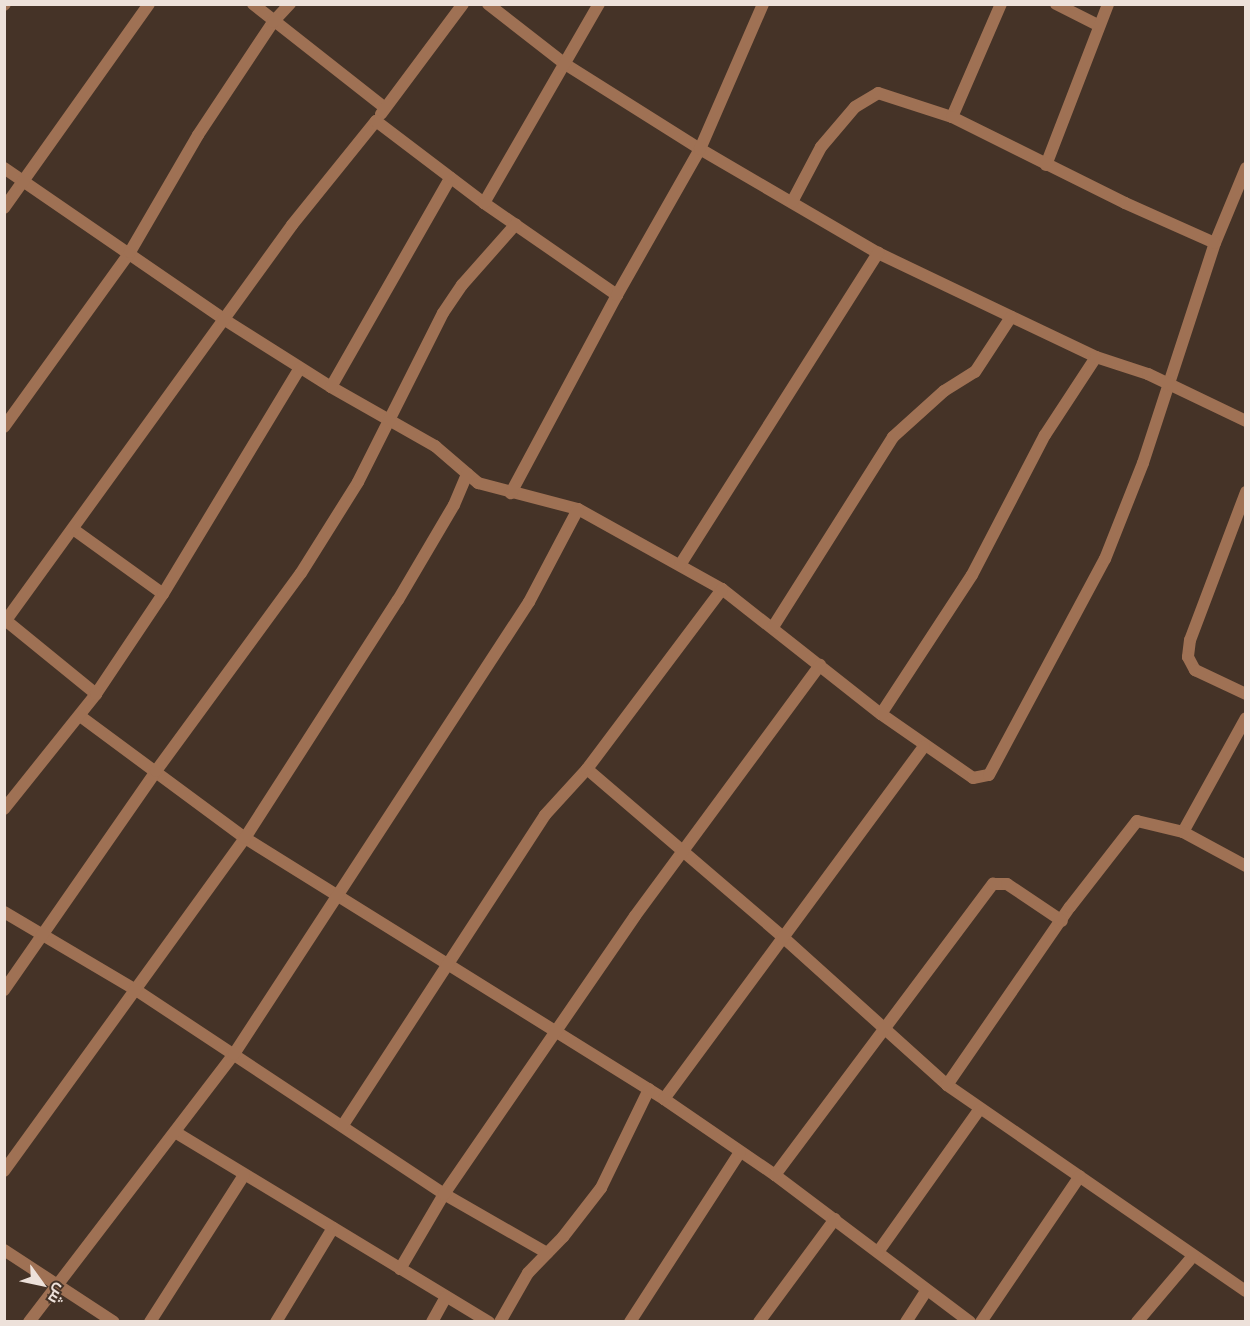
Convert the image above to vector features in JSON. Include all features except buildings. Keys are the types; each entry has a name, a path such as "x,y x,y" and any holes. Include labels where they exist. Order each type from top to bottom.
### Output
{"street":[{"path":"4,208 149,4"},
{"path":"253,4 385,108"},
{"path":"4,427 130,252 198,135 273,21 290,4"},
{"path":"96,694 5,621 292,225 376,121 463,4"},
{"path":"488,4 565,64 700,149 878,253 1096,357 1169,384 1245,421"},
{"path":"484,203 598,4"},
{"path":"511,493 617,295 700,149 764,4"},
{"path":"951,117 1001,4"},
{"path":"1056,4 1098,25"},
{"path":"1046,165 1108,4"},
{"path":"792,202 821,147 867,96 878,93 951,117 1046,165 1215,243"},
{"path":"376,121 484,203 617,295"},
{"path":"4,168 130,252 225,320 331,387 435,446 478,483 578,509 722,588 881,714 973,778 988,775 1105,558 1169,384 1215,243 1245,168"},
{"path":"331,387 450,178"},
{"path":"4,990 156,771 301,573 342,512 391,422 443,313 462,285 516,224"},
{"path":"680,565 878,253"},
{"path":"773,627 893,437 944,392 975,372 1011,317"},
{"path":"881,714 972,575 1045,435 1096,357"},
{"path":"4,808 96,694 163,594 300,368"},
{"path":"4,1171 246,838 399,600 454,505 467,474"},
{"path":"1245,492 1190,640 1188,657 1195,670 1245,694"},
{"path":"29,1322 55,1284 234,1054 336,894 530,602 578,509"},
{"path":"73,529 163,594"},
{"path":"343,1125 446,963 545,815 587,769 722,588"},
{"path":"400,1269 444,1194 556,1031 682,853 820,665"},
{"path":"80,716 246,838 649,1089 776,1175 970,1322"},
{"path":"1183,832 1245,717"},
{"path":"664,1099 785,939 924,746"},
{"path":"587,769 682,853 785,939 884,1032 947,1085 979,1110 1080,1176 1245,1291"},
{"path":"947,1085 1062,921 1137,821 1183,832 1245,866"},
{"path":"776,1175 993,884 1007,884 1062,921"},
{"path":"4,912 41,937 136,990 444,1194 547,1253"},
{"path":"500,1322 528,1273 601,1188 649,1089"},
{"path":"878,1252 979,1110"},
{"path":"175,1132 489,1322"},
{"path":"630,1322 740,1152"},
{"path":"150,1322 244,1175"},
{"path":"981,1322 1080,1176"},
{"path":"759,1322 835,1219"},
{"path":"276,1322 333,1228"},
{"path":"4,1250 114,1322"},
{"path":"1137,1322 1193,1256"},
{"path":"906,1322 927,1290"},
{"path":"432,1322 446,1297"}]}
